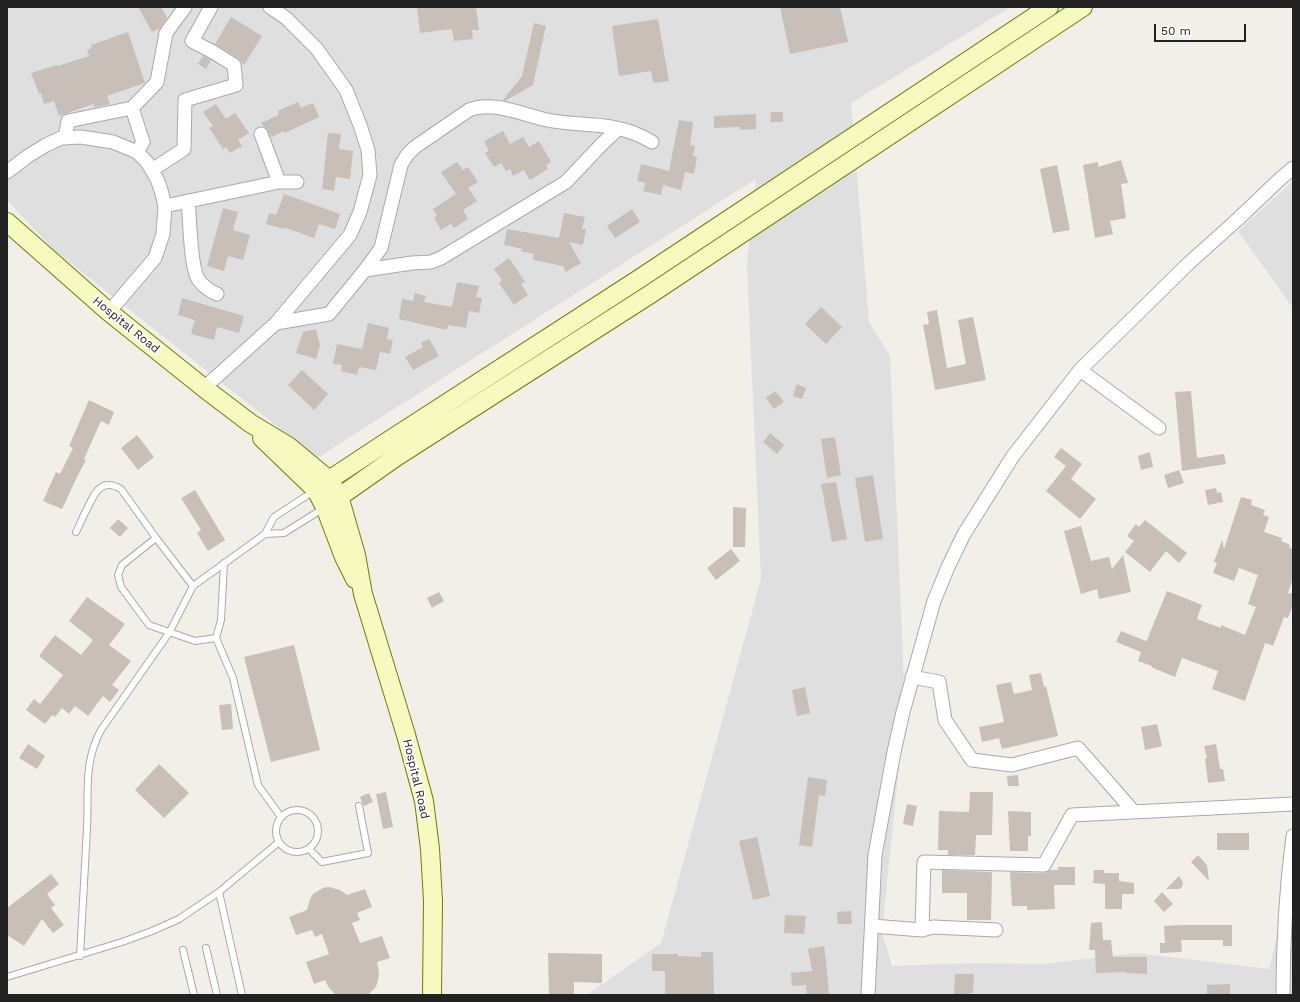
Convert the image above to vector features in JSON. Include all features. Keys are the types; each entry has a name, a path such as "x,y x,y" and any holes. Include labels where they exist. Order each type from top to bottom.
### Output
{"street":[{"path":"65,138 68,121 132,108 157,82 166,33 185,7"},
{"path":"152,170 184,149 185,100 236,85 234,65 192,41 210,7"},
{"path":"204,388 276,323 350,234 360,212 370,175 368,150 346,90 317,49 286,18 270,7"},
{"path":"322,485 639,279 1049,7"},
{"path":"332,501 396,457 649,295 1083,7"},
{"path":"276,323 329,314 381,248 401,165 407,155 415,147 469,110 476,107 485,106 514,111 548,120 618,129 635,133 652,142"},
{"path":"132,108 143,142 137,152"},
{"path":"889,113 900,129"},
{"path":"365,270 431,262 440,258 566,182 600,145 618,129"},
{"path":"261,134 279,182"},
{"path":"7,172 28,156 46,145 65,138 81,137 113,142 137,152 147,162 161,190 165,206 163,234 155,258 109,312"},
{"path":"868,995 874,855 894,752 912,677 934,601 964,534 1013,456 1080,370 1189,263 1293,168"},
{"path":"165,206 279,182 297,182"},
{"path":"188,201 194,271 201,283 206,288 218,294"},
{"name":"Hospital Road","path":"7,222 109,312 204,388 250,423 288,446 322,485 332,501 356,555 363,594 406,735 424,801 430,849 433,901 432,995"},
{"path":"639,279 649,295"},
{"path":"1080,370 1158,428"},
{"path":"385,443 396,457"},
{"path":"912,677 939,682 945,720 972,760 1012,765 1078,748 1134,812"},
{"path":"922,930 924,862 1044,865 1072,815 1293,804"},
{"path":"1284,995 1283,949 1285,911 1293,836"},
{"path":"872,926 922,930 933,927 996,930"}],"lane":[{"path":"76,532 95,492 103,486 113,485 121,489 193,586"},
{"path":"80,956 87,820 88,768 92,749 101,730 169,633 193,586 265,534 274,517 322,485"},
{"path":"265,534 284,534 332,501"},
{"path":"156,538 122,565 119,570 118,579 121,587 149,625 195,641 216,638"},
{"path":"224,563 221,620 216,638 233,678 258,786 281,817"},
{"path":"308,849 322,862 368,853 359,806"},
{"path":"292,810 305,811 311,814 318,826 317,839 314,845 302,852 289,851 284,848 276,836 277,823 281,817 292,810"},
{"path":"7,977 80,956 166,925 190,913 219,892 279,842"},
{"path":"219,892 242,995"},
{"path":"206,948 217,995"},
{"path":"183,950 194,995"}],"shaded area":[{"path":"7,7 1011,7 851,103 869,322 890,356 905,707 882,932 892,966 975,963 1044,964 1136,953 1269,969 1293,875 1293,995 587,995 661,943 761,579 747,264 756,179 317,458 54,250 7,200"},
{"path":"1293,181 1293,308 1238,231"}],"building":[{"path":"138,7 161,7 167,18 160,28 152,32"},
{"path":"417,7 476,7 479,30 472,30 473,39 454,41 452,29 420,33"},
{"path":"780,7 840,7 848,42 790,54"},
{"path":"231,17 262,36 244,65 238,58 215,44"},
{"path":"658,19 669,81 653,83 651,71 619,76 612,26"},
{"path":"534,23 546,26 533,85 505,101 503,100 522,76"},
{"path":"128,32 145,83 107,96 110,104 95,107 93,104 59,116 54,101 44,104 41,93 39,94 31,73 89,56 87,50 92,48 91,45"},
{"path":"203,56 211,60 206,69 198,64"},
{"path":"298,102 301,108 313,103 319,117 285,133 284,131 271,137 261,123 279,115 278,111"},
{"path":"216,104 226,119 235,113 249,133 238,140 242,146 230,153 226,147 223,149 209,128 213,126 203,112"},
{"path":"771,112 783,112 783,122 770,122"},
{"path":"756,114 756,129 741,130 740,127 714,128 714,116"},
{"path":"679,120 693,122 690,145 695,146 693,156 697,157 694,174 685,172 681,190 663,185 661,195 643,191 646,183 637,181 641,164 669,171"},
{"path":"503,131 510,144 523,137 529,147 539,141 551,162 546,165 548,169 530,180 524,170 513,176 510,169 506,171 501,163 494,167 485,153 489,151 484,141"},
{"path":"328,133 341,134 339,149 353,151 350,179 336,177 334,191 322,189"},
{"path":"1121,160 1128,183 1121,184 1126,218 1110,221 1113,234 1095,238 1083,165 1098,162 1098,167"},
{"path":"457,162 463,170 468,167 478,182 468,188 477,201 463,210 468,219 454,228 451,224 441,230 434,218 437,216 433,209 456,194 441,172"},
{"path":"1057,165 1070,230 1053,233 1040,169"},
{"path":"284,194 340,214 335,229 319,224 314,238 286,228 266,224 269,213 276,215"},
{"path":"223,208 238,212 233,230 250,235 243,260 228,256 224,271 207,266"},
{"path":"632,209 640,222 615,238 607,226"},
{"path":"564,213 585,217 582,229 586,229 583,245 569,242 581,263 566,272 563,266 533,260 534,254 520,251 523,249 504,245 507,229 559,238"},
{"path":"509,258 525,282 521,284 528,295 514,305 499,283 502,280 494,269"},
{"path":"457,282 479,286 476,297 482,298 479,313 469,311 466,328 448,325 447,330 399,319 402,299 413,301 415,293 426,296 424,302 452,307"},
{"path":"182,298 244,316 239,333 217,327 214,340 191,334 195,320 178,315"},
{"path":"821,307 842,327 826,344 805,324"},
{"path":"937,310 947,368 966,364 958,320 973,317 986,380 935,390 923,325 929,324 927,312"},
{"path":"368,323 389,328 387,339 393,340 390,354 380,352 376,370 359,367 357,375 341,371 342,365 333,364 337,344 362,349"},
{"path":"316,329 320,345 316,359 296,353 303,332"},
{"path":"429,339 439,356 413,370 405,357 423,347 421,343"},
{"path":"302,370 328,394 314,410 288,385"},
{"path":"797,384 806,388 802,399 793,396"},
{"path":"775,391 784,402 774,409 766,398"},
{"path":"1191,391 1197,458 1224,454 1226,464 1182,471 1175,392"},
{"path":"89,400 114,412 109,425 101,421 84,459 86,460 62,509 43,501 56,472 60,474 73,448 69,446"},
{"path":"770,433 784,445 777,454 763,442"},
{"path":"137,435 154,457 138,470 121,448"},
{"path":"835,437 841,475 827,478 821,439"},
{"path":"1061,448 1082,464 1071,479 1096,499 1080,519 1046,491 1066,466 1054,457"},
{"path":"1150,452 1153,467 1141,470 1138,456"},
{"path":"1179,470 1184,483 1168,488 1164,475"},
{"path":"873,475 883,539 865,542 855,478"},
{"path":"836,482 847,539 832,542 821,484"},
{"path":"1216,488 1217,493 1221,492 1223,502 1208,505 1205,490"},
{"path":"195,490 225,540 208,551 197,533 201,530 181,498"},
{"path":"1241,497 1252,500 1251,505 1265,510 1263,515 1269,517 1264,532 1282,538 1281,541 1290,545 1289,548 1293,549 1293,578 1288,593 1293,594 1293,605 1288,618 1284,617 1273,646 1265,643 1245,701 1212,689 1218,671 1182,658 1175,677 1138,661 1141,652 1116,642 1121,631 1146,641 1147,640 1167,591 1202,605 1197,619 1221,628 1221,625 1245,635 1256,607 1248,604 1258,575 1239,568 1234,581 1213,573 1217,563 1214,562 1222,540 1224,549"},
{"path":"733,507 746,508 745,547 733,547"},
{"path":"118,519 128,528 120,537 110,528"},
{"path":"1145,520 1187,553 1179,563 1166,551 1150,572 1125,552 1134,541 1127,536 1136,524 1139,527"},
{"path":"1081,526 1091,561 1109,557 1112,569 1123,555 1131,592 1099,599 1097,589 1081,594 1064,531"},
{"path":"731,549 740,561 716,580 707,568"},
{"path":"439,592 444,601 432,608 427,598"},
{"path":"87,597 125,624 109,645 131,661 112,685 119,690 110,702 103,696 88,716 75,706 69,714 62,708 55,717 52,715 45,724 26,710 34,699 40,704 63,675 39,656 55,635 81,655 93,640 69,621"},
{"path":"294,645 320,750 271,762 244,657"},
{"path":"1041,673 1044,687 1046,686 1058,736 1002,749 999,738 982,742 979,727 1004,722 996,685 1011,682 1014,694 1032,690 1029,675"},
{"path":"805,687 810,713 797,716 792,690"},
{"path":"231,704 233,729 222,730 219,705"},
{"path":"1157,724 1162,746 1145,750 1141,727"},
{"path":"28,744 45,756 37,769 19,758"},
{"path":"1216,744 1220,769 1223,769 1225,781 1208,783 1205,758 1207,758 1204,746"},
{"path":"159,764 189,793 164,818 135,790"},
{"path":"1018,775 1019,786 1008,786 1007,776"},
{"path":"808,777 827,780 825,796 819,795 812,847 799,845"},
{"path":"386,792 393,827 383,829 376,794"},
{"path":"970,792 993,792 992,835 976,835 975,855 948,855 948,850 938,850 939,811 969,812"},
{"path":"369,793 373,802 364,806 360,797"},
{"path":"907,804 917,806 913,826 903,824"},
{"path":"1008,811 1031,812 1031,836 1028,836 1028,851 1010,851"},
{"path":"1217,833 1249,833 1249,850 1217,850"},
{"path":"757,837 770,896 753,900 739,841"},
{"path":"1198,855 1207,865 1209,881 1191,862"},
{"path":"1058,867 1075,867 1075,885 1054,885 1055,909 1027,910 1027,906 1012,906 1010,872 1044,873 1050,870 1058,870"},
{"path":"942,870 992,872 991,920 967,920 967,893 942,893"},
{"path":"1094,870 1104,870 1104,873 1119,873 1119,881 1134,883 1134,894 1122,894 1122,909 1105,909 1105,884 1093,883"},
{"path":"51,874 59,884 47,894 55,905 51,908 64,925 53,933 42,919 24,946 7,935 7,908"},
{"path":"1179,876 1183,882 1182,887 1179,889 1166,889"},
{"path":"329,887 340,890 347,895 365,889 372,907 357,913 360,920 352,923 360,943 382,936 390,958 377,962 379,973 378,980 376,987 368,995 336,995 329,988 325,980 314,984 306,962 329,954 322,934 315,937 312,930 296,935 289,917 307,910 313,894 323,888"},
{"path":"1162,892 1173,904 1164,912 1154,901"},
{"path":"851,911 852,924 838,924 837,912"},
{"path":"785,915 806,916 804,934 784,933"},
{"path":"1102,922 1103,940 1111,940 1113,957 1147,957 1147,974 1126,972 1096,973 1095,950 1089,950 1091,923"},
{"path":"1232,925 1232,946 1223,946 1223,940 1181,940 1182,952 1160,953 1160,943 1165,943 1164,926"},
{"path":"824,946 829,995 807,995 806,985 792,986 791,973 812,971 808,949"},
{"path":"701,952 713,952 714,995 665,995 665,971 652,971 652,954 678,954 678,956 701,957"},
{"path":"548,953 602,954 602,983 574,982 574,995 549,995"},
{"path":"955,974 974,974 973,993 969,993 969,995 954,995"},
{"path":"1230,984 1230,995 1207,995 1207,985"}]}
